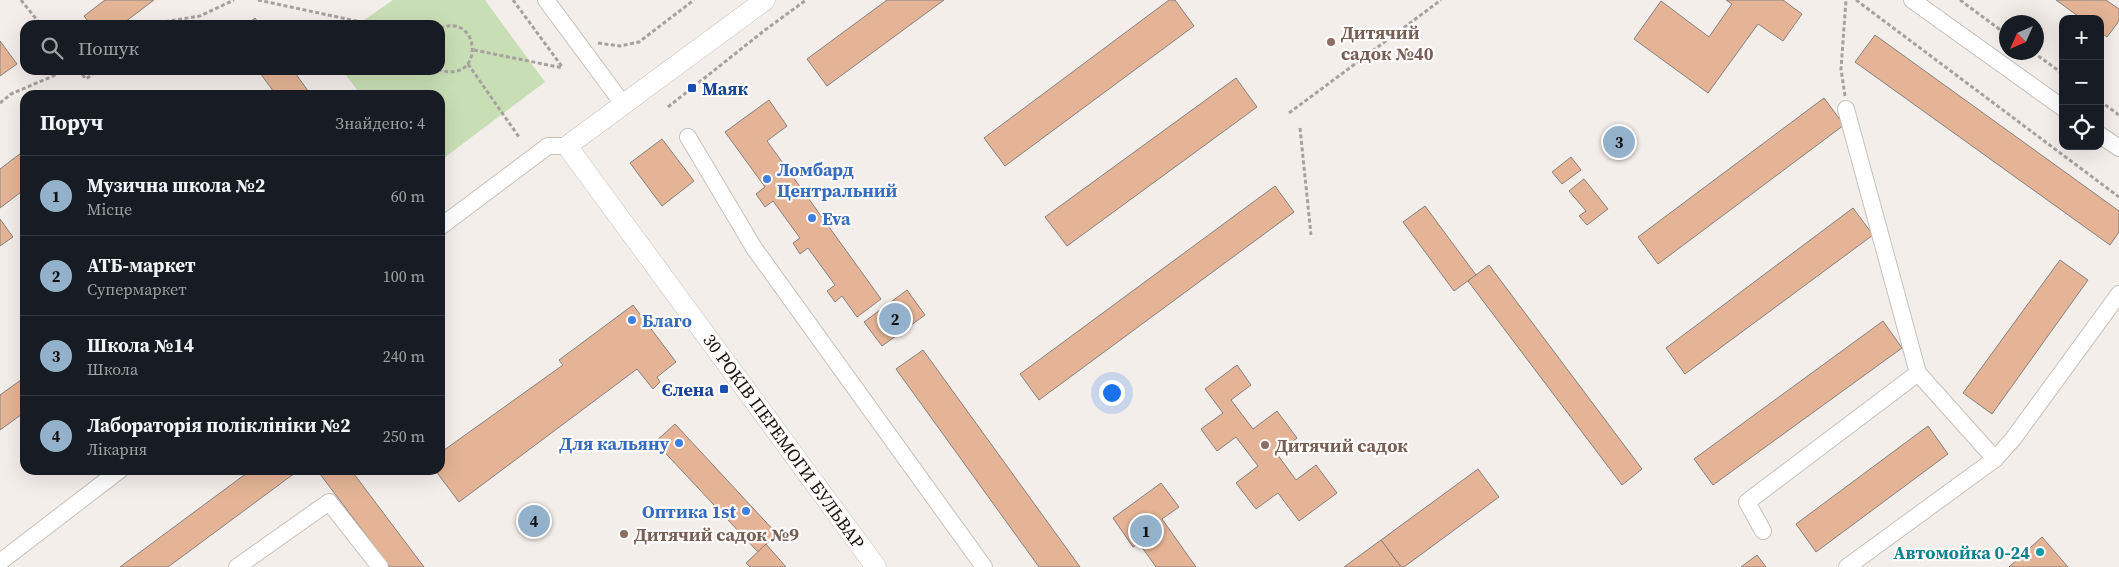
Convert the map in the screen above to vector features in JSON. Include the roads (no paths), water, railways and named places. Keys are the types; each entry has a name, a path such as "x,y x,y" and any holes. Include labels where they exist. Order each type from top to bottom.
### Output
{"main road":[{"path":"567,146 765,0"},
{"name":"30 РОКІВ ПЕРЕМОГИ БУЛЬВАР","path":"567,146 876,567"}],"street":[{"path":"546,0 623,104"},
{"path":"1912,0 2059,105"},
{"path":"1846,109 1918,373 1995,459"},
{"path":"688,137 754,248 984,567"},
{"path":"2104,138 2119,148"},
{"path":"445,224 548,146 567,146"},
{"path":"1847,567 1995,459 2013,439 2119,294"},
{"path":"1763,531 1747,502 1918,373"},
{"path":"0,562 113,475"},
{"path":"237,567 329,502 380,567"}],"place":[{"name":"Дитячий садок №40","path":"1331,42"},
{"name":"Маяк","path":"692,88"},
{"name":"Школа №14","path":"1619,142"},
{"name":"Ломбард Центральний","path":"767,179"},
{"name":"Eva","path":"812,218"},
{"name":"АТБ-маркет","path":"895,319"},
{"name":"Благо","path":"632,320"},
{"name":"Єлена","path":"724,389"},
{"name":"Для кальяну","path":"679,443"},
{"name":"Дитячий садок","path":"1265,445"},
{"name":"Оптика 1st","path":"746,511"},
{"name":"Лабораторія поліклініки №2","path":"534,521"},
{"name":"Музична школа №2","path":"1146,531"},
{"name":"Дитячий садок №9","path":"624,534"},
{"name":"Автомойка 0-24","path":"2040,552"}]}
